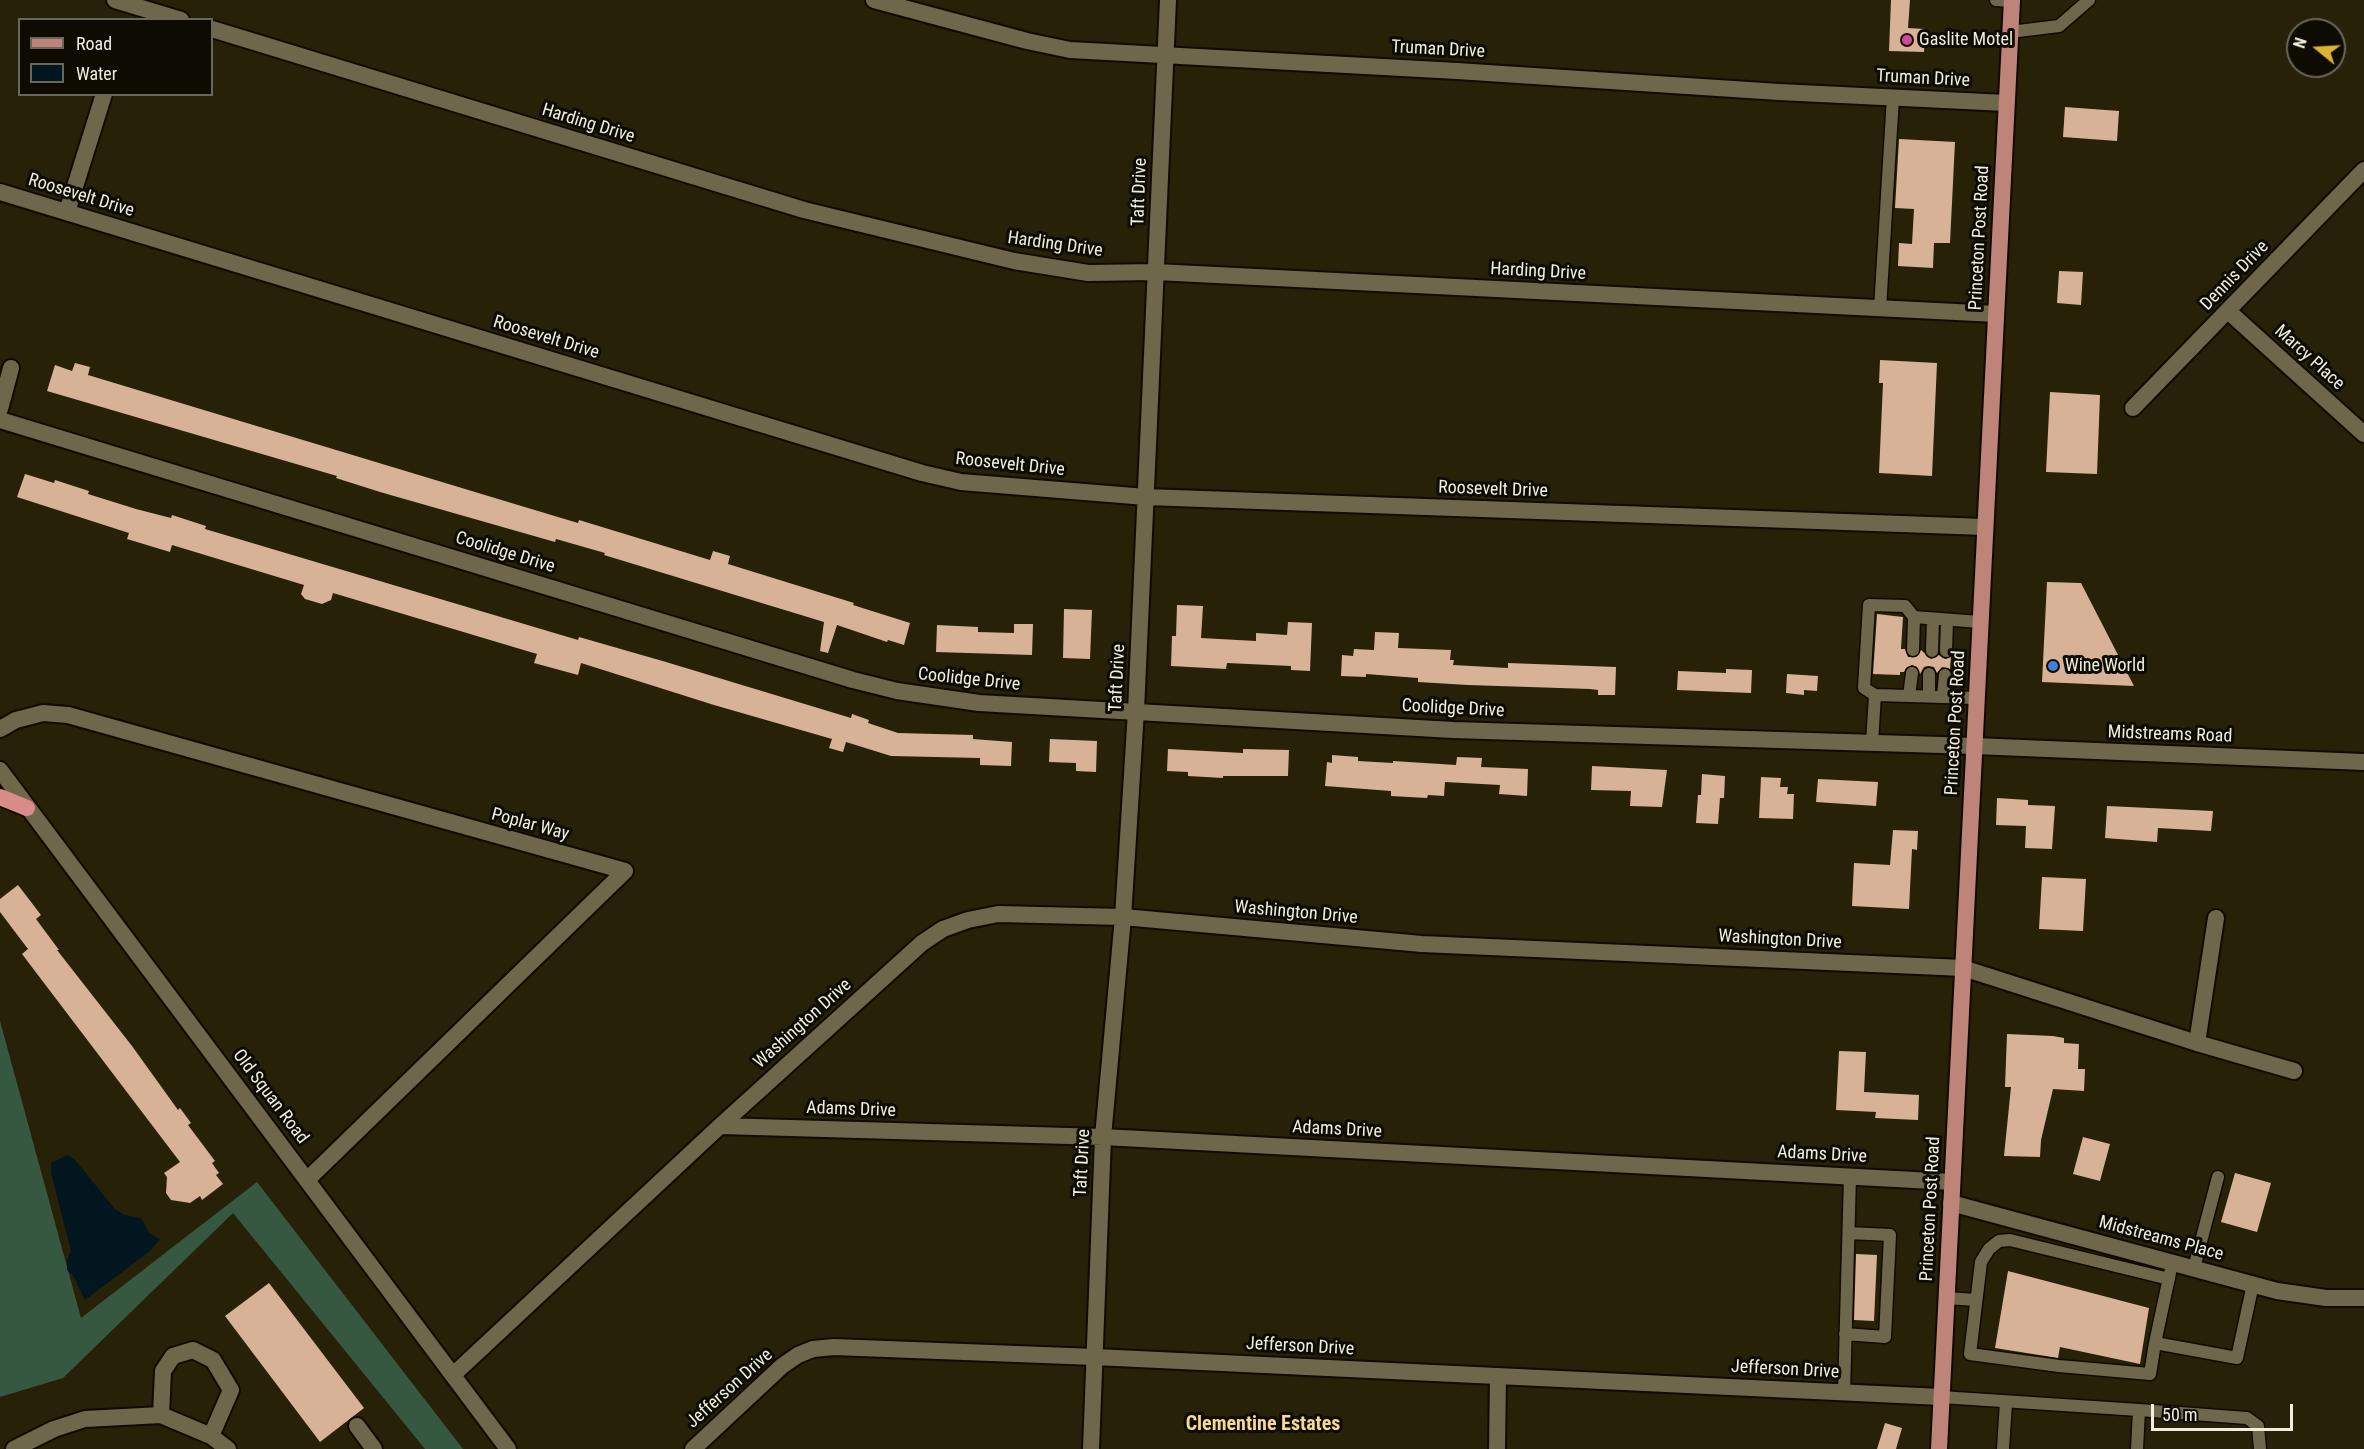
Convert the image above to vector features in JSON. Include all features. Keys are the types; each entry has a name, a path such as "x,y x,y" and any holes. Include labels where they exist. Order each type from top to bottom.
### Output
{"highway":[{"path":"0,796 27,808"}],"main road":[{"name":"Princeton Post Road","path":"1939,1449 2007,103 2010,32 2007,0"}],"street":[{"path":"115,0 132,8 173,18"},
{"name":"Truman Drive","path":"874,0 1027,41 1070,50 1457,70 1779,92 2007,103"},
{"name":"Taft Drive","path":"1091,1449 1103,1137 1123,917 1136,711 1168,0"},
{"name":"Harding Drive","path":"213,29 804,210 1014,261 1088,273 1156,272 1996,314"},
{"path":"67,212 103,96"},
{"name":"Dennis Drive","path":"2133,408 2364,170"},
{"name":"Roosevelt Drive","path":"0,192 921,473 961,482 1146,497 1985,527"},
{"name":"Marcy Place","path":"2228,311 2364,434"},
{"path":"0,409 11,368"},
{"name":"Coolidge Drive","path":"0,420 853,680 897,691 979,703 1453,730 1974,746"},
{"name":"Poplar Way","path":"0,729 16,720 43,713 68,715 625,871 308,1179"},
{"name":"Midstreams Road","path":"1974,746 2364,762"},
{"name":"Old Squan Road","path":"0,770 508,1449"},
{"name":"Washington Drive","path":"453,1375 720,1126 922,943 943,929 968,920 998,914 1123,917 1422,944 1963,968 2197,1043 2294,1071"},
{"path":"2197,1043 2216,918"},
{"name":"Adams Drive","path":"720,1126 1103,1137 1952,1182"},
{"name":"Midstreams Place","path":"1951,1203 2015,1220 2170,1270 2194,1268 2277,1291 2326,1298 2364,1299"},
{"name":"Jefferson Drive","path":"693,1449 782,1366 798,1355 813,1349 834,1347 1941,1397"},
{"path":"161,1415 163,1371 174,1356 193,1350 213,1360 231,1390 211,1436"},
{"path":"1497,1449 1498,1376"},
{"path":"14,1449 54,1429 85,1419 161,1415 211,1436 228,1449"},
{"path":"357,1426 374,1449"}],"lane":[{"path":"2010,32 2059,26 2089,0"},
{"path":"1880,309 1893,97"},
{"path":"1912,650 1914,617 1905,606 1869,605 1864,688 1875,695 1977,698"},
{"path":"1914,617 1980,622"},
{"path":"1932,651 1933,619"},
{"path":"1946,651 1947,620"},
{"path":"1909,696 1912,673"},
{"path":"1929,674 1929,696"},
{"path":"1943,696 1945,675"},
{"path":"1872,743 1875,695"},
{"path":"1844,1393 1850,1176"},
{"path":"2194,1268 2218,1177"},
{"path":"2010,1240 2015,1220"},
{"path":"1846,1329 1885,1337 1890,1235 1848,1238"},
{"path":"2010,1240 2170,1270 2150,1374 2059,1366 1970,1354 1980,1262 1999,1241 2010,1240"},
{"path":"2156,1343 2237,1358 2253,1284"},
{"path":"1946,1298 1976,1300"},
{"path":"1941,1397 2247,1418 2258,1426 2260,1449"},
{"path":"2003,1449 2006,1402"},
{"path":"2137,1449 2139,1410"}],"green space":[{"path":"0,1021 81,1318 257,1182 463,1449 425,1449 233,1213 63,1378 0,1397"}],"water":[{"path":"68,1155 75,1160 115,1209 124,1215 141,1218 149,1233 160,1239 150,1251 85,1300 74,1277 67,1270 67,1260 71,1251 51,1173 51,1163"}],"building":[{"name":"Gaslite Motel","path":"1891,0 1910,0 1908,28 1925,29 1924,52 1889,51"},
{"path":"2065,107 2119,111 2117,141 2063,137"},
{"path":"1899,139 1955,142 1950,243 1934,243 1933,268 1898,266 1899,243 1912,244 1914,209 1895,208"},
{"path":"2059,271 2083,272 2081,305 2057,303"},
{"path":"1880,360 1937,363 1932,476 1879,473 1883,383 1879,383"},
{"path":"75,363 90,367 88,375 578,523 579,520 710,560 713,551 730,556 728,564 910,623 904,645 888,640 887,642 837,625 828,653 820,651 824,622 604,555 605,553 556,539 555,542 380,492 336,478 337,476 47,391 55,365 72,371"},
{"path":"2050,392 2100,395 2097,474 2046,472"},
{"path":"25,474 54,483 55,480 89,491 88,494 136,509 171,518 172,515 206,526 205,529 578,640 579,637 851,718 852,714 869,720 868,723 898,733 973,735 973,739 1012,742 1011,766 980,765 980,758 891,756 846,742 843,752 829,748 832,739 581,663 578,675 534,663 537,654 333,593 331,600 322,604 305,599 301,594 304,585 172,545 170,552 127,539 129,533 17,497"},
{"path":"2047,582 2081,583 2134,686 2042,682"},
{"path":"1177,605 1203,606 1201,638 1256,641 1256,633 1287,635 1288,622 1312,623 1310,671 1291,670 1291,666 1227,663 1226,669 1171,666 1172,636 1176,636"},
{"path":"1064,609 1092,610 1090,659 1063,658"},
{"path":"1877,614 1903,617 1901,649 1905,649 1908,657 1916,657 1921,650 1931,659 1939,655 1945,659 1951,657 1950,669 1942,667 1937,673 1934,667 1928,666 1924,667 1920,674 1917,667 1912,665 1904,672 1900,672 1900,675 1873,674"},
{"path":"1014,624 1033,624 1032,655 936,652 937,625 978,627 978,632 1014,633"},
{"path":"1375,632 1399,633 1398,648 1451,650 1450,660 1454,660 1453,665 1508,668 1508,663 1616,667 1615,695 1598,695 1598,690 1590,689 1418,682 1418,678 1366,674 1366,677 1341,676 1342,655 1353,656 1354,649 1374,650"},
{"path":"1726,669 1752,670 1751,693 1677,690 1678,671 1726,673"},
{"path":"1787,674 1818,676 1817,691 1804,690 1804,695 1786,693"},
{"path":"1050,739 1097,741 1096,772 1076,771 1076,763 1049,762"},
{"path":"1168,749 1243,753 1243,749 1289,750 1288,776 1223,776 1223,778 1188,776 1188,772 1167,771"},
{"path":"1332,755 1358,757 1358,761 1456,765 1457,757 1482,758 1481,767 1528,769 1527,796 1499,794 1500,785 1445,782 1444,796 1428,795 1427,798 1391,796 1391,791 1325,786 1327,762 1332,763"},
{"path":"1592,766 1667,770 1662,807 1630,806 1631,791 1591,790"},
{"path":"1702,774 1725,776 1724,798 1720,798 1718,824 1696,823"},
{"path":"1761,777 1781,778 1780,787 1788,787 1787,794 1794,794 1793,819 1759,818"},
{"path":"1818,779 1878,782 1876,806 1816,802"},
{"path":"1997,798 2028,800 2028,805 2055,806 2052,849 2025,848 2026,826 1996,825"},
{"path":"2107,806 2213,811 2211,831 2158,828 2157,842 2105,838"},
{"path":"1893,830 1918,831 1917,850 1912,849 1909,909 1852,906 1854,863 1890,865"},
{"path":"2042,877 2086,879 2083,931 2039,929"},
{"path":"18,885 41,915 36,919 59,950 57,950 132,1046 178,1110 180,1108 191,1123 188,1125 215,1161 212,1163 219,1173 216,1175 223,1184 202,1200 200,1196 190,1203 171,1200 166,1193 167,1177 164,1173 180,1162 22,954 28,949 0,912 0,899"},
{"path":"2007,1034 2053,1036 2064,1038 2064,1043 2079,1044 2078,1069 2085,1069 2084,1091 2053,1089 2041,1140 2040,1157 2004,1156 2011,1087 2005,1087"},
{"path":"1839,1051 1866,1052 1864,1092 1919,1095 1918,1120 1875,1118 1876,1112 1836,1110"},
{"path":"2083,1137 2110,1144 2100,1181 2073,1174"},
{"path":"2235,1173 2271,1183 2257,1232 2221,1222"},
{"path":"1856,1254 1877,1255 1874,1321 1854,1320"},
{"path":"2008,1271 2149,1308 2140,1364 2060,1347 2058,1358 1995,1348"},
{"path":"269,1283 364,1408 320,1442 225,1316"},
{"path":"1885,1423 1902,1428 1896,1449 1877,1449"}],"place":[{"name":"Gaslite Motel","path":"1907,40"},
{"name":"Wine World","path":"2053,666"}],"district":[{"name":"Clementine Estates","path":"1263,1425"}]}
